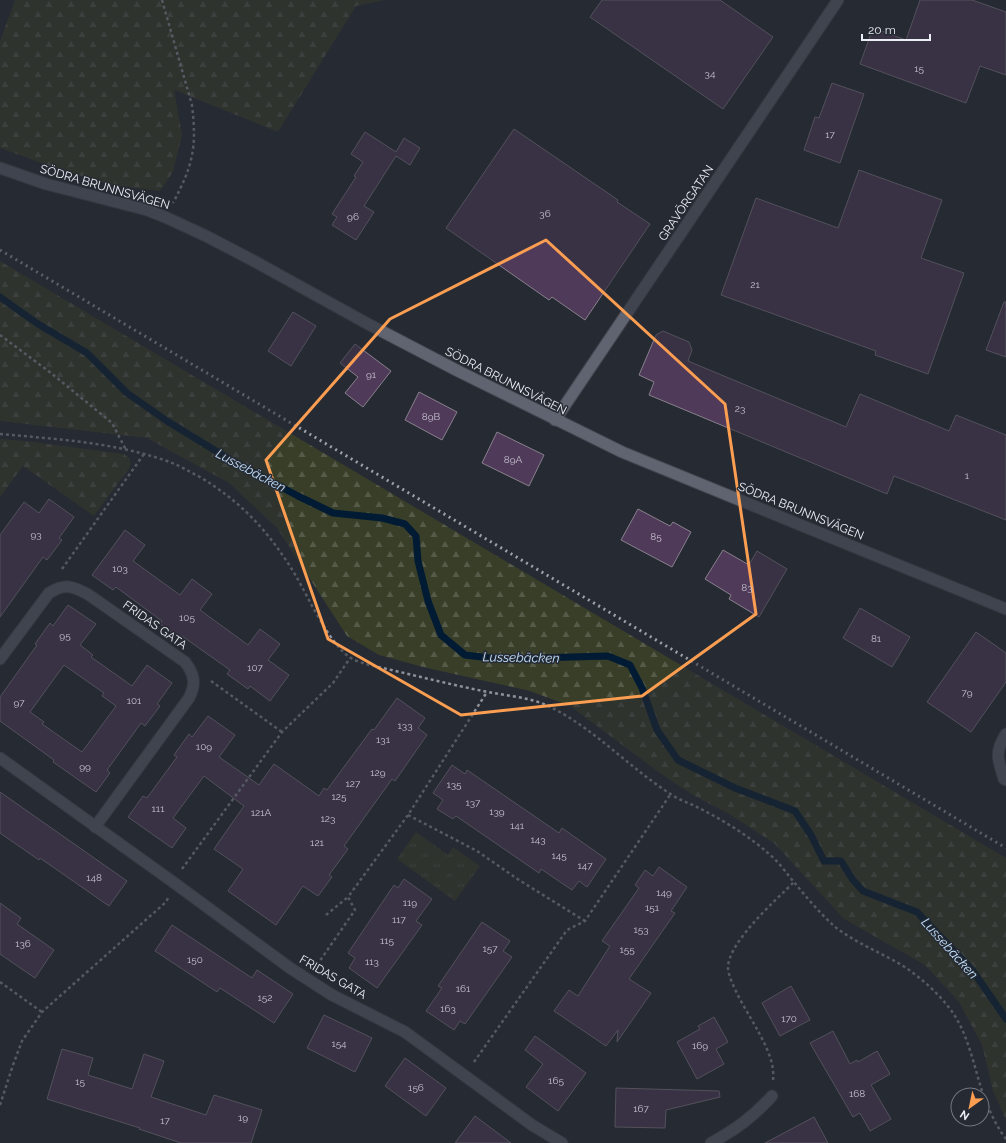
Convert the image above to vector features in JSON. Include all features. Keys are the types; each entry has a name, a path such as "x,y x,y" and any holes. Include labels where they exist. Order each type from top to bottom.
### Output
{"street":[{"name":"GRAVÖRGATAN","path":"555,420 838,0"},
{"name":"SÖDRA BRUNNSVÄGEN","path":"0,168 46,184 148,210 165,217 220,243 368,324 555,420 622,452 1006,609"},
{"name":"FRIDAS GATA","path":"49,593 57,588 67,586 77,588 89,595 185,662 191,670 194,680 193,689 189,698 95,827"},
{"path":"0,659 49,593"},
{"path":"1006,734 1002,740 997,758 1006,780"},
{"name":"FRIDAS GATA","path":"0,758 307,980 332,995 404,1032 532,1125 562,1143"},
{"path":"711,1143 726,1135 757,1112 772,1096"}],"path":[{"path":"162,0 192,105 194,135 193,148 188,170 165,217"},
{"path":"0,335 51,373 112,423 126,450"},
{"path":"0,434 81,441 166,460 188,471 212,485 239,505 259,524 279,549 335,643 350,658 365,664 487,692 528,699 544,705 561,713 581,726 624,761 670,795 716,818 750,839 769,853 782,866 794,882 835,927 861,944 908,969 927,984 948,1006 962,1029 975,1065 983,1094 999,1129 1006,1139"},
{"path":"49,593 64,566 144,454"},
{"path":"185,662 282,732"},
{"path":"326,915 348,896 408,815 487,692"},
{"path":"465,1075 567,930 584,921 670,795"},
{"path":"408,815 477,852 518,880 584,921"},
{"path":"772,1096 774,1074 768,1051 732,983 728,968 730,958 748,929 794,882"},
{"path":"307,980 355,910 348,896"},
{"path":"0,982 42,1012"}],"highlighted area":[{"path":"546,240 725,404 756,614 642,696 461,715 328,639 266,460 390,319"}],"green space":[{"path":"15,0 385,0 356,6 278,132 174,90 182,135 173,172 160,191 111,185 55,168 0,148 0,41"},
{"path":"0,261 1006,858 1006,1120 993,1091 982,1045 959,1002 925,965 844,919 775,844 729,814 693,795 664,776 570,706 530,691 423,667 379,655 347,636 277,528 229,483 147,438 0,421"},
{"path":"0,439 124,454 130,459 130,467 94,516 23,466 0,497"},
{"path":"416,832 448,855 453,847 480,866 455,901 397,859"}],"building":[{"path":"602,0 720,0 773,37 723,109 590,17"},
{"path":"920,0 972,0 1006,12 1006,75 980,66 966,103 860,64 873,28 906,40"},
{"path":"832,83 864,94 840,163 804,150 815,117 819,118"},
{"path":"514,129 618,200 617,202 650,224 585,320 552,297 549,300 446,228"},
{"path":"365,132 396,152 404,138 420,148 410,165 396,156 364,206 374,212 356,240 332,225 337,217 332,214 356,177 354,176 363,162 351,154"},
{"path":"859,170 942,200 921,258 964,273 928,374 875,355 876,351 721,295 756,198 838,228"},
{"path":"1004,302 1006,302 1006,357 986,350"},
{"path":"293,312 316,326 291,366 268,351"},
{"path":"663,331 689,342 692,350 688,361 846,427 860,394 949,431 956,415 1006,435 1006,520 894,476 887,494 649,395 654,382 639,375 656,335"},
{"path":"355,344 391,371 363,407 345,393 358,377 340,363"},
{"path":"419,392 457,412 442,440 405,420"},
{"path":"497,432 544,455 529,486 482,463"},
{"path":"49,499 74,517 59,538 62,540 47,560 43,557 0,617 0,535 24,502 39,513"},
{"path":"638,509 670,526 673,522 691,532 672,567 621,540"},
{"path":"125,530 145,545 133,561 180,595 192,579 212,594 200,610 248,645 260,629 280,644 268,660 289,675 270,701 250,686 248,689 227,674 230,670 182,636 180,639 160,624 162,621 116,587 113,590 92,575"},
{"path":"723,550 749,565 757,551 787,569 759,617 729,599 731,595 705,579"},
{"path":"68,605 96,624 80,645 93,655 91,657 132,686 147,665 172,683 157,704 160,706 145,726 141,723 107,770 110,773 96,792 53,762 54,760 0,721 0,697 37,645 35,644 50,623 53,626","holes":["64,665 104,693 102,696 116,706 82,752 42,724 44,722 30,712"]},
{"path":"860,608 910,637 892,667 843,638"},
{"path":"976,632 1006,653 1006,682 971,732 927,702"},
{"path":"397,698 425,718 418,728 427,735 395,781 392,779 344,846 348,849 329,875 332,877 318,896 303,886 276,925 228,891 243,869 214,849 244,806 204,776 173,818 186,828 172,848 128,817 143,796 147,798 177,757 174,755 189,734 192,737 208,716 235,735 219,757 259,785 274,764 319,796 324,788 327,790"},
{"path":"452,765 465,774 467,770 559,833 562,828 606,859 587,887 579,881 572,890 541,869 539,873 456,816 453,819 437,809 443,800 433,793"},
{"path":"0,792 127,881 109,906 40,858 39,860 0,833"},
{"path":"659,867 687,887 671,911 675,913 629,979 651,993 617,1042 618,1030 606,1046 554,1011 569,990 578,996 610,946 602,941 639,888 635,885 645,870 653,876"},
{"path":"404,879 432,899 416,921 422,925 377,988 349,968 355,958 348,953 394,885 398,888"},
{"path":"0,903 21,918 17,924 54,950 35,978 0,954"},
{"path":"482,922 510,941 503,951 512,957 465,1024 460,1021 454,1030 426,1011 442,988 438,986"},
{"path":"172,925 252,978 257,970 293,994 274,1023 220,988 217,992 155,951"},
{"path":"791,986 810,1020 780,1036 762,1003"},
{"path":"324,1015 372,1038 355,1072 307,1048"},
{"path":"714,1017 728,1042 716,1049 724,1064 697,1079 677,1042 700,1029 698,1026"},
{"path":"833,1031 850,1064 857,1060 858,1062 877,1051 890,1074 871,1085 891,1119 870,1131 860,1113 853,1117 810,1043"},
{"path":"535,1036 586,1073 558,1111 526,1087 543,1064 525,1050"},
{"path":"62,1049 93,1058 88,1075 132,1089 144,1054 164,1061 151,1097 206,1115 214,1095 262,1110 251,1143 181,1143 139,1129 140,1128 47,1099"},
{"path":"405,1058 446,1088 426,1116 385,1086"},
{"path":"616,1088 719,1091 720,1097 666,1110 665,1128 615,1127"},
{"path":"475,1116 511,1143 455,1143"},
{"path":"814,1117 828,1143 765,1143"}],"waterway":[{"name":"Lussebäcken","path":"0,297 38,324 87,353 127,393 167,421 229,459 333,513 382,518 405,524 416,536 418,561 428,601 441,635 465,655 499,659 608,656 630,665 642,688 657,730 678,760 735,788 795,811 811,835 824,861 841,861 853,880 863,891 917,912 973,971 1006,1019"}],"railway":[{"path":"0,250 1006,848"}]}
